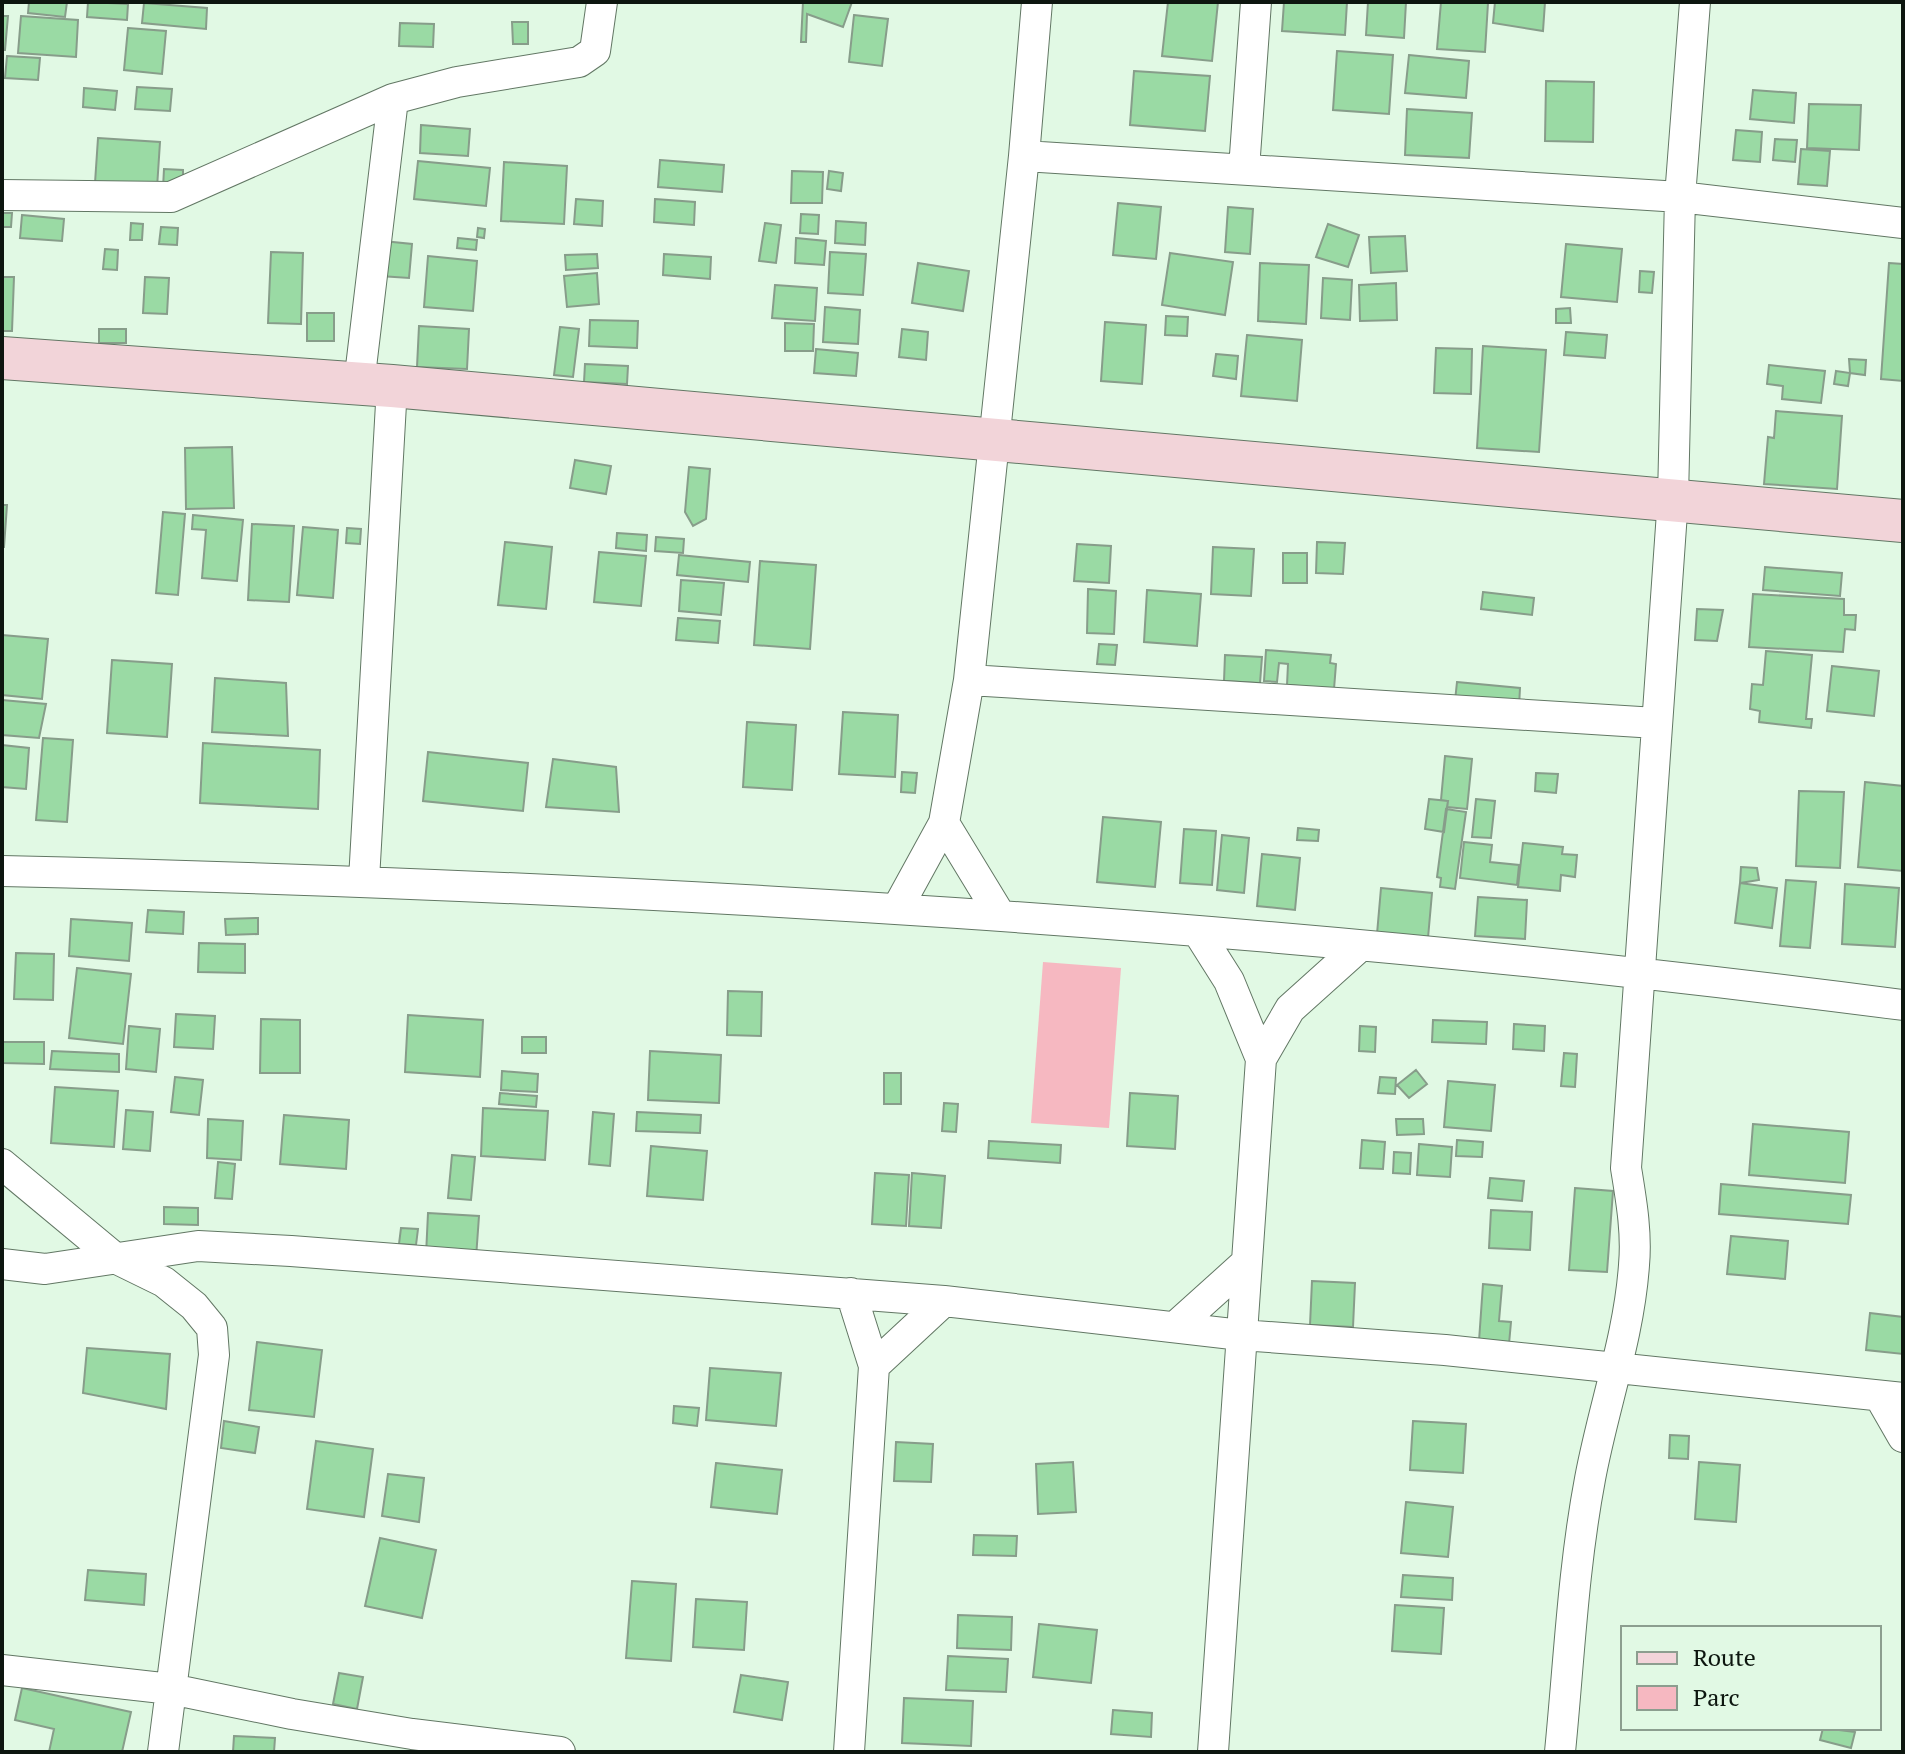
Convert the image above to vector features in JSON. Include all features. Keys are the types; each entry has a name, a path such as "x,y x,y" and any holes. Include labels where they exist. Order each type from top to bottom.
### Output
{"main road":[{"path":"2,358 375,385 1673,498 1903,521"}],"street":[{"path":"2,195 171,197 393,99 457,82 579,62 595,51 602,2"},
{"path":"898,907 944,823 969,680 1024,156 1037,2"},
{"path":"1244,169 1256,2"},
{"path":"1560,1752 1582,1527 1590,1477 1616,1369 1634,1265 1633,1212 1626,1168 1673,498 1680,197 1695,2"},
{"path":"364,880 375,385 393,99"},
{"path":"1024,156 1680,197 1903,223"},
{"path":"969,680 1656,723"},
{"path":"944,823 1000,915"},
{"path":"2,871 364,880 898,907 1640,971 1903,1005"},
{"path":"1198,932 1229,981 1261,1059"},
{"path":"1213,1752 1261,1059 1290,1009 1360,946"},
{"path":"2,1164 115,1258 164,1282 194,1306 212,1328 214,1355 163,1752"},
{"path":"2,1264 45,1269 198,1246 944,1301 1241,1335 1445,1350 1891,1398 1903,1437"},
{"path":"1175,1327 1246,1263"},
{"path":"849,1752 874,1366 851,1293"},
{"path":"874,1366 944,1301"},
{"path":"2,1670 171,1689 412,1734 560,1752"}],"green space":[{"path":"1043,962 1121,968 1109,1128 1031,1123"}],"building":[{"path":"29,2 67,2 65,17 28,13"},
{"path":"88,2 128,4 127,20 87,17"},
{"path":"803,2 852,2 843,27 807,14 806,42 801,42"},
{"path":"1168,2 1218,2 1212,61 1162,56"},
{"path":"1284,2 1347,2 1345,35 1282,31"},
{"path":"1368,2 1406,2 1404,38 1366,35"},
{"path":"1441,2 1488,3 1485,52 1437,49"},
{"path":"1495,2 1545,2 1543,31 1493,23"},
{"path":"144,3 207,8 206,29 142,23"},
{"path":"854,15 888,19 882,66 849,62"},
{"path":"2,16 8,16 5,50 2,50"},
{"path":"21,16 78,20 76,57 18,53"},
{"path":"512,22 528,22 528,44 513,44"},
{"path":"400,23 434,24 433,47 399,46"},
{"path":"128,28 166,31 162,74 124,70"},
{"path":"1337,51 1393,55 1389,114 1333,110"},
{"path":"1409,55 1469,61 1466,98 1405,93"},
{"path":"7,56 40,58 38,80 5,78"},
{"path":"1134,71 1210,76 1205,131 1130,125"},
{"path":"1546,81 1594,82 1593,142 1545,141"},
{"path":"137,87 172,89 170,111 135,109"},
{"path":"84,88 117,91 115,110 83,107"},
{"path":"1753,90 1796,93 1794,123 1750,119"},
{"path":"1809,104 1861,105 1859,150 1807,148"},
{"path":"1407,109 1472,113 1469,158 1405,155"},
{"path":"421,125 470,129 468,156 420,153"},
{"path":"1736,130 1762,132 1760,162 1733,160"},
{"path":"98,138 160,142 157,188 95,183"},
{"path":"1775,139 1797,140 1795,162 1773,160"},
{"path":"1801,149 1830,151 1827,186 1798,184"},
{"path":"660,160 724,165 722,192 658,187"},
{"path":"418,161 490,168 486,206 414,199"},
{"path":"504,162 567,166 564,224 501,221"},
{"path":"164,169 183,170 183,188 163,188"},
{"path":"792,171 823,172 822,203 791,203"},
{"path":"829,171 843,173 841,191 827,189"},
{"path":"576,199 603,201 602,226 574,224"},
{"path":"655,199 695,202 694,225 654,222"},
{"path":"1118,203 1161,207 1156,259 1113,255"},
{"path":"1228,207 1253,209 1250,254 1225,252"},
{"path":"2,213 12,213 11,227 2,227"},
{"path":"801,214 819,215 818,234 800,233"},
{"path":"22,215 64,219 62,241 20,238"},
{"path":"836,221 866,223 865,245 835,243"},
{"path":"131,223 143,224 142,240 130,240"},
{"path":"765,223 781,225 776,263 759,261"},
{"path":"1328,224 1359,235 1348,267 1316,257"},
{"path":"161,227 178,228 177,245 159,244"},
{"path":"478,228 485,229 484,238 477,237"},
{"path":"1405,236 1407,271 1371,273 1369,237"},
{"path":"458,238 477,240 476,250 457,248"},
{"path":"796,238 826,241 824,265 795,263"},
{"path":"383,241 412,244 409,278 380,276"},
{"path":"1566,244 1622,249 1617,302 1561,297"},
{"path":"105,249 118,250 117,270 103,269"},
{"path":"271,252 303,253 301,324 268,323"},
{"path":"830,252 866,254 863,295 828,293"},
{"path":"1170,253 1233,262 1225,315 1162,305"},
{"path":"597,254 598,268 566,270 565,255"},
{"path":"664,254 711,257 710,279 663,275"},
{"path":"428,256 477,261 473,311 424,307"},
{"path":"918,263 969,271 963,311 912,303"},
{"path":"1260,263 1309,265 1306,324 1258,321"},
{"path":"1889,263 1903,264 1903,381 1881,379"},
{"path":"1640,271 1654,272 1652,293 1639,292"},
{"path":"597,273 599,304 567,307 564,276"},
{"path":"2,277 14,277 12,331 2,331"},
{"path":"145,277 169,278 167,314 143,313"},
{"path":"1323,278 1352,280 1350,320 1321,318"},
{"path":"1396,283 1397,320 1360,321 1359,285"},
{"path":"775,285 817,288 815,321 772,318"},
{"path":"825,307 860,310 858,344 823,342"},
{"path":"1570,308 1571,323 1556,323 1556,309"},
{"path":"307,313 334,313 334,341 307,341"},
{"path":"1166,316 1188,317 1187,336 1165,335"},
{"path":"590,320 638,321 637,348 589,346"},
{"path":"1105,322 1146,325 1142,384 1101,381"},
{"path":"785,323 814,324 813,351 785,351"},
{"path":"419,326 469,329 467,369 417,367"},
{"path":"560,327 579,329 573,377 554,375"},
{"path":"99,329 126,329 126,343 99,343"},
{"path":"902,329 928,332 926,360 899,357"},
{"path":"1566,332 1607,335 1605,358 1564,355"},
{"path":"1247,335 1302,340 1297,401 1241,396"},
{"path":"1483,346 1546,350 1539,452 1477,448"},
{"path":"1436,348 1472,349 1471,394 1434,393"},
{"path":"816,349 858,353 856,376 814,373"},
{"path":"1216,354 1238,356 1236,379 1213,376"},
{"path":"1849,359 1866,360 1865,375 1850,373"},
{"path":"585,364 628,366 627,384 584,382"},
{"path":"1769,365 1825,371 1821,403 1782,399 1783,386 1767,384"},
{"path":"1836,371 1850,373 1848,386 1834,384"},
{"path":"1776,411 1842,416 1837,489 1764,484 1768,437 1774,438"},
{"path":"232,447 234,508 186,509 185,448"},
{"path":"575,460 611,466 606,494 570,488"},
{"path":"689,467 710,469 706,519 693,526 685,512"},
{"path":"2,505 7,505 4,547 2,547"},
{"path":"163,512 185,514 178,595 156,593"},
{"path":"193,515 243,520 237,581 202,578 206,530 192,529"},
{"path":"252,524 294,526 289,602 248,600"},
{"path":"303,527 338,530 333,598 297,595"},
{"path":"347,528 361,529 360,544 346,543"},
{"path":"617,533 647,535 646,551 616,548"},
{"path":"656,537 684,539 683,553 655,551"},
{"path":"505,542 552,547 546,609 498,605"},
{"path":"1317,542 1345,543 1343,574 1316,573"},
{"path":"1077,544 1111,546 1109,583 1074,581"},
{"path":"1213,547 1254,549 1251,596 1211,594"},
{"path":"599,552 646,556 641,606 594,602"},
{"path":"1283,553 1307,553 1307,583 1283,583"},
{"path":"679,555 750,562 748,582 677,575"},
{"path":"760,561 816,565 810,649 754,645"},
{"path":"1765,567 1842,573 1840,596 1763,590"},
{"path":"681,580 724,583 721,615 679,611"},
{"path":"1088,589 1116,591 1114,634 1087,633"},
{"path":"1147,590 1201,594 1197,646 1144,642"},
{"path":"1483,592 1534,598 1532,615 1481,609"},
{"path":"1753,594 1844,599 1844,615 1856,615 1855,630 1845,629 1843,652 1749,647"},
{"path":"1697,609 1723,610 1717,641 1695,640"},
{"path":"678,618 720,621 718,643 676,640"},
{"path":"2,635 48,639 42,699 2,695"},
{"path":"1099,644 1117,645 1115,665 1097,664"},
{"path":"1266,650 1331,655 1330,663 1336,664 1334,689 1287,685 1288,664 1279,663 1277,682 1264,681"},
{"path":"1766,651 1812,655 1806,719 1812,719 1811,728 1759,722 1760,711 1750,709 1752,684 1763,685"},
{"path":"1225,655 1262,657 1260,683 1224,681"},
{"path":"112,660 172,664 167,737 107,733"},
{"path":"1832,666 1879,671 1874,716 1827,711"},
{"path":"215,678 286,683 288,736 212,732"},
{"path":"1457,682 1520,688 1519,707 1455,701"},
{"path":"2,700 46,704 39,738 2,735"},
{"path":"843,712 898,715 895,777 839,774"},
{"path":"747,722 796,725 792,790 743,787"},
{"path":"43,738 73,740 67,822 36,820"},
{"path":"203,743 320,750 318,809 200,803"},
{"path":"2,745 29,748 26,789 2,787"},
{"path":"428,752 528,763 523,811 423,801"},
{"path":"1445,756 1472,759 1467,809 1447,807 1448,801 1441,800"},
{"path":"553,759 616,767 619,812 546,807"},
{"path":"902,772 917,773 915,793 901,792"},
{"path":"1536,773 1558,774 1556,793 1535,791"},
{"path":"1865,782 1903,786 1903,871 1858,867"},
{"path":"1799,791 1844,792 1840,868 1796,866"},
{"path":"1429,799 1448,801 1444,832 1425,829"},
{"path":"1476,799 1495,801 1491,838 1472,837"},
{"path":"1446,809 1466,812 1455,889 1440,887 1441,878 1437,877"},
{"path":"1103,817 1161,822 1155,887 1097,882"},
{"path":"1298,828 1319,830 1318,841 1297,840"},
{"path":"1184,829 1216,831 1212,885 1180,883"},
{"path":"1222,835 1249,838 1244,893 1217,890"},
{"path":"1464,842 1492,845 1490,862 1519,865 1517,885 1460,878"},
{"path":"1523,843 1563,847 1562,854 1577,855 1575,877 1561,875 1560,891 1518,887"},
{"path":"1262,854 1300,858 1295,910 1257,906"},
{"path":"1741,867 1757,868 1759,880 1740,883"},
{"path":"1786,880 1816,882 1810,948 1780,946"},
{"path":"1740,883 1777,888 1772,928 1735,923"},
{"path":"1845,884 1899,888 1895,947 1842,944"},
{"path":"1381,888 1432,893 1428,938 1377,934"},
{"path":"1478,897 1527,900 1525,939 1475,936"},
{"path":"148,910 184,912 183,934 146,932"},
{"path":"258,918 258,934 226,935 225,919"},
{"path":"71,919 132,923 129,961 69,956"},
{"path":"199,943 245,944 245,973 198,972"},
{"path":"16,953 54,954 53,1000 14,999"},
{"path":"77,968 131,974 123,1044 69,1038"},
{"path":"728,991 762,992 761,1036 727,1035"},
{"path":"176,1014 215,1016 213,1049 174,1047"},
{"path":"408,1015 483,1020 480,1077 405,1072"},
{"path":"261,1019 300,1020 300,1073 260,1073"},
{"path":"1433,1020 1487,1022 1486,1044 1432,1042"},
{"path":"1514,1024 1545,1026 1544,1051 1513,1049"},
{"path":"129,1026 160,1029 156,1072 126,1069"},
{"path":"1360,1026 1376,1027 1375,1052 1359,1051"},
{"path":"522,1037 546,1037 546,1053 522,1053"},
{"path":"2,1042 44,1042 44,1064 2,1063"},
{"path":"52,1051 119,1054 119,1072 50,1069"},
{"path":"650,1051 721,1055 719,1103 648,1100"},
{"path":"1564,1053 1577,1054 1575,1087 1561,1086"},
{"path":"1416,1070 1427,1084 1409,1098 1397,1085"},
{"path":"502,1071 538,1074 537,1092 501,1090"},
{"path":"884,1073 901,1073 901,1104 884,1104"},
{"path":"175,1077 203,1080 199,1115 171,1112"},
{"path":"1380,1077 1396,1078 1395,1094 1378,1093"},
{"path":"1448,1081 1495,1085 1491,1131 1444,1127"},
{"path":"55,1087 118,1091 114,1147 51,1143"},
{"path":"500,1093 537,1096 536,1107 499,1104"},
{"path":"1130,1093 1178,1096 1175,1149 1127,1146"},
{"path":"944,1103 958,1104 956,1132 942,1131"},
{"path":"483,1108 548,1111 545,1160 481,1156"},
{"path":"126,1110 153,1112 150,1151 123,1149"},
{"path":"593,1112 614,1114 610,1166 589,1164"},
{"path":"637,1112 701,1115 700,1133 636,1131"},
{"path":"284,1115 349,1120 346,1169 280,1164"},
{"path":"208,1119 243,1121 241,1160 207,1158"},
{"path":"1396,1119 1423,1119 1424,1134 1397,1135"},
{"path":"1753,1124 1849,1132 1845,1183 1749,1175"},
{"path":"1362,1140 1385,1142 1383,1169 1360,1168"},
{"path":"1457,1140 1483,1142 1482,1157 1456,1156"},
{"path":"989,1141 1061,1145 1060,1163 988,1158"},
{"path":"1419,1144 1452,1147 1450,1177 1417,1175"},
{"path":"651,1146 707,1151 703,1200 647,1196"},
{"path":"1394,1152 1411,1153 1410,1174 1393,1173"},
{"path":"452,1155 475,1157 471,1200 448,1198"},
{"path":"218,1162 235,1164 232,1199 215,1198"},
{"path":"875,1173 909,1175 906,1226 872,1224"},
{"path":"912,1173 945,1176 941,1228 909,1226"},
{"path":"1490,1178 1524,1181 1522,1201 1488,1198"},
{"path":"1721,1184 1851,1195 1848,1224 1719,1214"},
{"path":"1575,1188 1613,1191 1607,1272 1569,1270"},
{"path":"164,1207 198,1208 198,1225 164,1224"},
{"path":"1491,1210 1532,1212 1530,1250 1489,1248"},
{"path":"428,1213 479,1216 476,1258 426,1255"},
{"path":"401,1228 418,1229 416,1245 399,1244"},
{"path":"1731,1236 1788,1241 1785,1279 1727,1274"},
{"path":"1312,1281 1355,1283 1353,1327 1310,1325"},
{"path":"1483,1284 1502,1286 1499,1321 1511,1322 1509,1344 1479,1341"},
{"path":"1870,1313 1903,1317 1903,1354 1866,1350"},
{"path":"257,1342 322,1350 314,1417 249,1410"},
{"path":"87,1348 170,1354 166,1409 83,1393"},
{"path":"710,1368 781,1373 776,1426 706,1420"},
{"path":"674,1406 699,1408 697,1426 673,1423"},
{"path":"224,1421 259,1427 255,1453 221,1448"},
{"path":"1413,1421 1466,1424 1463,1473 1410,1470"},
{"path":"1670,1435 1689,1436 1688,1459 1669,1458"},
{"path":"316,1441 373,1449 364,1517 307,1509"},
{"path":"896,1442 933,1444 931,1482 894,1481"},
{"path":"1073,1462 1076,1512 1038,1514 1036,1464"},
{"path":"1699,1462 1740,1465 1736,1522 1695,1519"},
{"path":"716,1463 782,1470 777,1514 711,1507"},
{"path":"388,1474 424,1478 419,1522 382,1516"},
{"path":"1406,1502 1453,1507 1448,1557 1401,1553"},
{"path":"974,1535 1017,1536 1016,1556 973,1555"},
{"path":"380,1538 436,1550 422,1618 365,1606"},
{"path":"88,1570 146,1574 144,1605 85,1600"},
{"path":"1403,1575 1453,1578 1452,1600 1401,1597"},
{"path":"632,1581 676,1584 671,1661 626,1658"},
{"path":"696,1599 747,1602 744,1650 693,1647"},
{"path":"1395,1605 1444,1608 1441,1654 1392,1651"},
{"path":"958,1615 1012,1617 1011,1650 957,1648"},
{"path":"1039,1624 1097,1630 1091,1683 1033,1677"},
{"path":"948,1656 1008,1659 1006,1692 946,1690"},
{"path":"339,1673 363,1677 357,1709 333,1704"},
{"path":"741,1675 788,1682 782,1720 734,1712"},
{"path":"22,1688 131,1712 122,1752 49,1752 54,1729 15,1720"},
{"path":"904,1698 973,1701 971,1746 902,1743"},
{"path":"1113,1710 1152,1713 1151,1737 1111,1734"},
{"path":"1822,1730 1855,1732 1851,1748 1820,1740"},
{"path":"234,1736 275,1738 274,1752 233,1752"}]}
